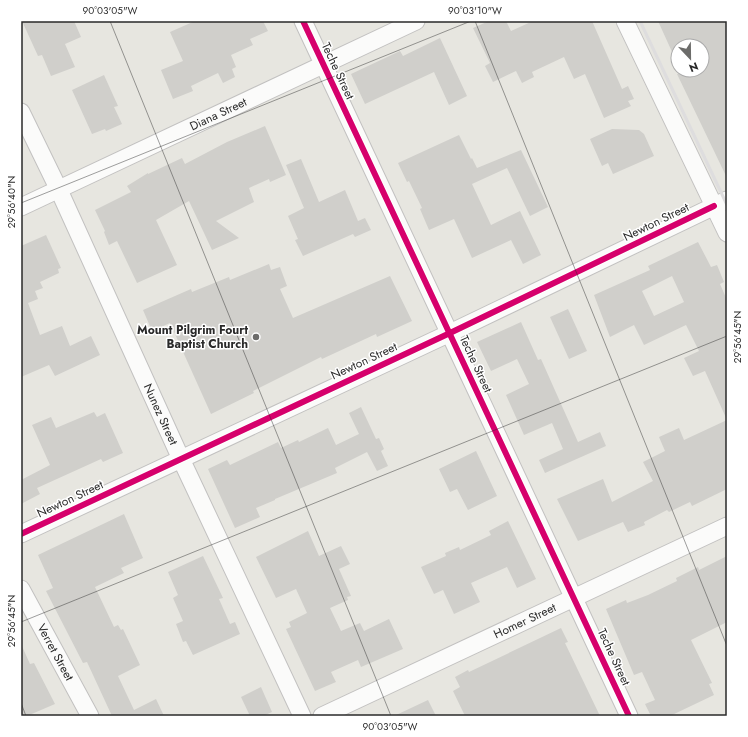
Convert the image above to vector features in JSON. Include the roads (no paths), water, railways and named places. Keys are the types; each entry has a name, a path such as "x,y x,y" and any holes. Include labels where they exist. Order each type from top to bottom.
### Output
{"street":[{"name":"Teche Street","path":"303,21 629,716"},
{"name":"Diana Street","path":"21,207 58,188 416,21"},
{"path":"625,21 721,203 727,233"},
{"name":"Nunez Street","path":"21,112 58,188 181,459 302,716"},
{"name":"Newton Street","path":"21,534 450,333 721,203"},
{"name":"Homer Street","path":"322,716 727,526"},
{"name":"Verret Street","path":"21,589 90,716"}],"railway":[{"path":"640,21 727,205"}],"place":[{"name":"Mount Pilgrim Fourt Baptist Church","path":"256,337"}]}
